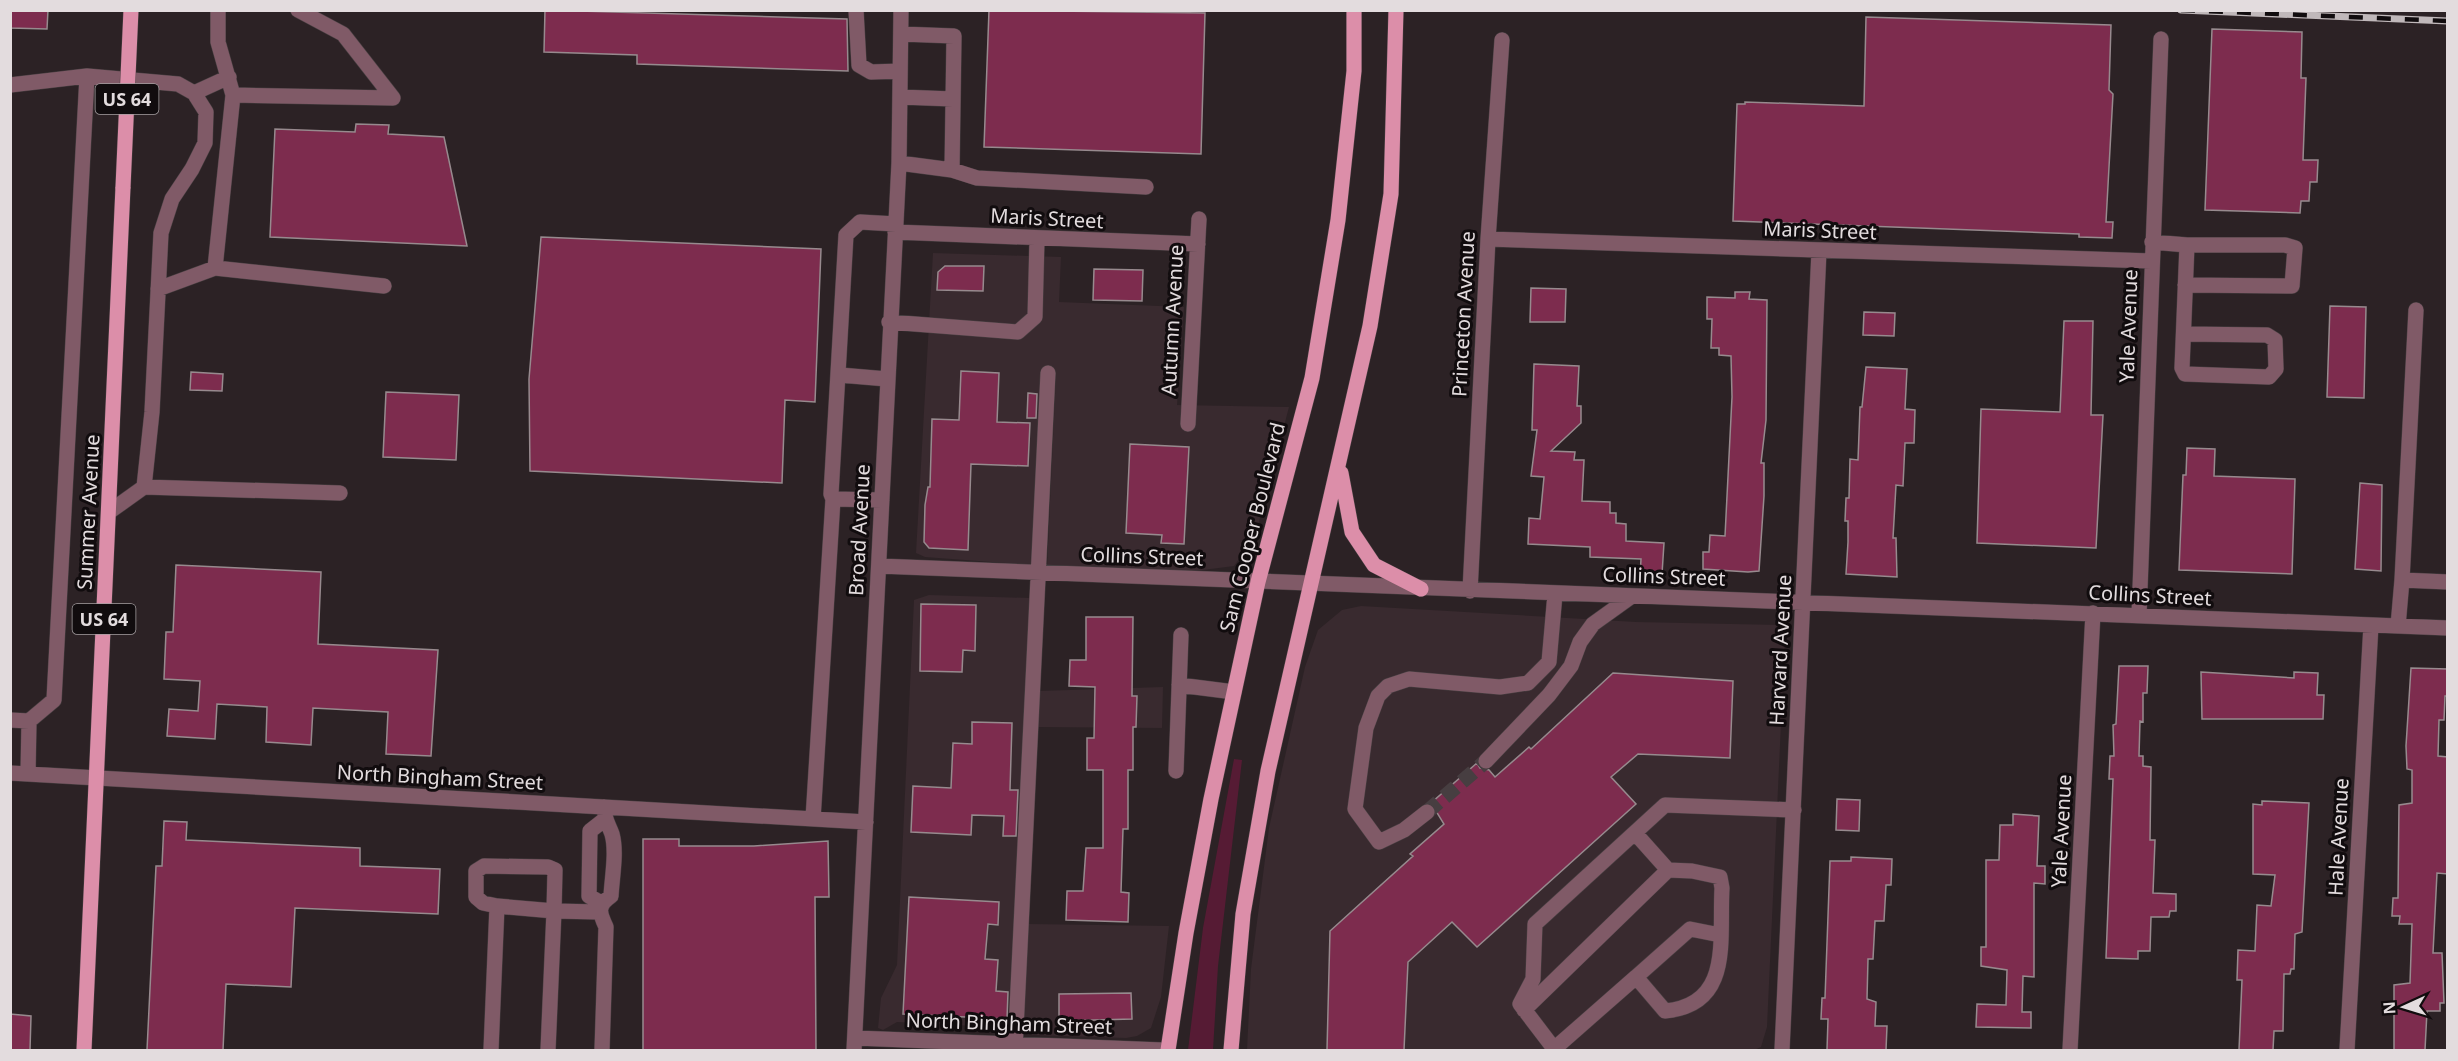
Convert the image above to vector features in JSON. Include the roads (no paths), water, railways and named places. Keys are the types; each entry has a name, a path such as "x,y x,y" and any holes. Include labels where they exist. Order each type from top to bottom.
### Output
{"main road":[{"name":"Summer Avenue","path":"84,1050 131,10"},
{"name":"Sam Cooper Boulevard","path":"1168,1050 1186,933 1234,692 1258,582 1312,378 1338,220 1354,71 1354,10"},
{"path":"1231,1050 1243,914 1268,771 1370,326 1391,194 1396,10"},
{"path":"1340,462 1352,532 1374,565 1421,589"}],"street":[{"path":"215,268 233,95 219,42 218,10"},
{"path":"233,95 393,98 343,33 298,10"},
{"path":"856,10 859,65 871,72 900,71"},
{"name":"Broad Avenue","path":"854,1044 879,566 889,322 899,162 901,10"},
{"path":"901,34 954,36 952,170"},
{"name":"Yale Avenue","path":"2139,615 2161,39"},
{"name":"Princeton Avenue","path":"1470,591 1488,239 1502,40"},
{"path":"10,720 29,721 54,700 87,76"},
{"path":"10,86 87,76 178,84 194,93 206,112 205,143 192,169 172,199 161,233 152,412 144,487"},
{"path":"194,93 229,77"},
{"path":"900,97 953,99"},
{"path":"899,162 952,170 977,178 1146,187"},
{"name":"Autumn Avenue","path":"1188,424 1199,219"},
{"name":"Maris Street","path":"840,375 846,235 860,222 895,228 1038,239 1198,244"},
{"path":"889,322 1018,332 1035,317 1038,239"},
{"name":"Maris Street","path":"1488,239 2151,261"},
{"path":"2152,242 2187,245 2285,245 2295,248 2292,286 2185,285"},
{"path":"2184,334 2267,335 2275,340 2276,369 2269,377 2185,374 2182,368 2187,245"},
{"name":"Harvard Avenue","path":"1782,1050 1819,251"},
{"path":"158,289 215,268 384,286"},
{"path":"2398,626 2416,310"},
{"path":"1016,1047 1048,373"},
{"path":"813,819 840,375 887,379"},
{"path":"110,512 144,487 340,493"},
{"path":"833,499 882,500"},
{"name":"Collins Street","path":"879,566 1312,585 1803,601 2448,628"},
{"path":"2402,580 2448,582"},
{"path":"1428,812 1404,830 1379,842 1355,809 1366,728 1378,696 1388,686 1409,679 1500,687 1528,683 1550,662 1556,594"},
{"path":"1486,761 1549,695 1571,666 1580,642 1593,624 1632,596"},
{"name":"Yale Avenue","path":"2070,1050 2093,613"},
{"name":"Hale Avenue","path":"2347,1050 2371,625"},
{"path":"1176,771 1181,635"},
{"path":"1179,685 1234,692"},
{"path":"28,774 29,721"},
{"name":"North Bingham Street","path":"10,773 604,813 866,822"},
{"path":"1720,935 1690,929 1554,1050 1520,1004 1533,979 1535,924 1665,805 1794,810"},
{"path":"548,1050 554,911 555,870 548,867 484,866 476,871 476,897 483,903 554,911 600,908 611,896 613,857 612,834 604,813"},
{"path":"602,1050 606,927 600,908 589,896 588,857 590,831 604,813"},
{"path":"1635,833 1668,870 1692,871 1720,877 1722,888 1717,976 1709,993 1682,1009 1665,1011 1636,977"},
{"path":"588,857 613,857"},
{"path":"1524,1010 1668,870"},
{"path":"491,1050 497,906"},
{"name":"North Bingham Street","path":"854,1044 1162,1050"}],"tunnel":[{"path":"1427,812 1486,761"}],"railway":[{"path":"2181,10 2448,21"}]}
